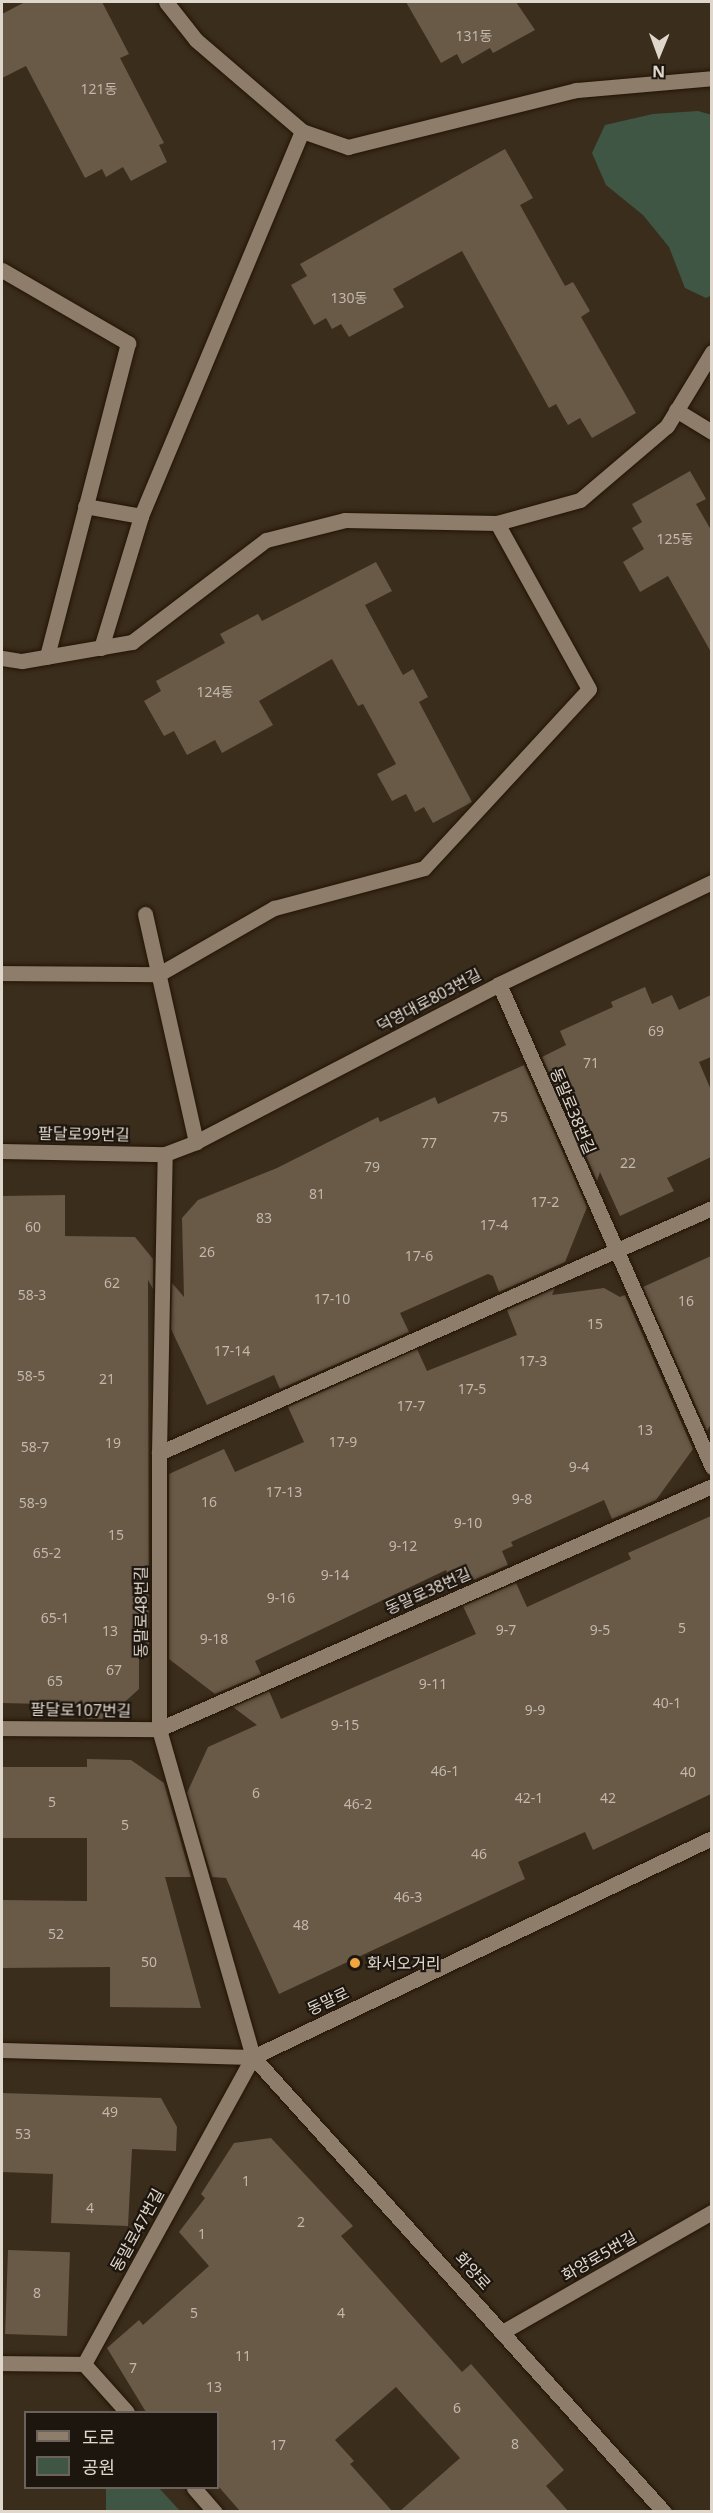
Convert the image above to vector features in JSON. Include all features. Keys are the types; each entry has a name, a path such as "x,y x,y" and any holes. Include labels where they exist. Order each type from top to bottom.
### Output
{"street":[{"path":"166,2 196,40 302,131 348,147 576,90 711,78"},
{"path":"101,648 141,516 302,131"},
{"path":"2,270 128,343 46,657"},
{"path":"2,658 22,661 132,642 266,540 345,520 497,523 580,500 667,426 711,352"},
{"path":"676,411 711,432"},
{"path":"86,506 141,516"},
{"path":"2,973 159,974 273,908 424,868 589,689 497,523"},
{"name":"덕영대로803번길","path":"165,1154 196,1142 499,984 711,882"},
{"path":"145,914 196,1142"},
{"name":"동말로38번길","path":"499,984 614,1252 711,1467"},
{"name":"팔달로99번길","path":"2,1151 165,1154"},
{"name":"동말로48번길","path":"165,1154 159,1453 159,1729 253,2057"},
{"path":"159,1453 711,1208"},
{"name":"동말로38번길","path":"159,1729 711,1486"},
{"name":"팔달로107번길","path":"2,1728 159,1729"},
{"name":"동말로","path":"2,2050 253,2057 711,1838"},
{"name":"화양로","path":"253,2057 504,2331 664,2511"},
{"name":"동말로47번길","path":"84,2364 253,2057"},
{"name":"화양로5번길","path":"504,2331 711,2212"},
{"path":"2,2363 84,2364 126,2411"},
{"path":"196,2489 215,2511"}],"green space":[{"path":"698,111 712,115 712,295 706,298 685,288 669,247 643,215 606,185 592,153 605,125 653,114"},
{"path":"106,2489 160,2489 180,2511 106,2511"}],"building":[{"path":"25,2 102,2 129,54 120,58 164,143 159,145 167,162 131,181 123,167 106,177 102,169 85,178 26,66 2,78 2,14"},
{"path":"406,2 516,2 535,30 493,53 490,48 462,64 457,54 441,63"},
{"path":"505,149 533,198 520,205 565,286 573,282 590,311 581,317 636,413 592,438 580,418 568,425 556,404 549,408 462,251 393,289 404,307 349,337 341,324 332,329 326,318 314,325 291,285 307,276 300,264"},
{"path":"690,471 706,499 696,504 711,530 711,652 668,576 640,592 623,562 644,549 632,528 642,522 632,504"},
{"path":"376,562 392,591 365,605 403,675 413,669 428,697 419,702 472,802 433,823 424,807 415,812 406,794 392,801 377,774 396,764 363,704 358,706 332,659 259,701 273,725 222,753 215,740 187,755 174,731 164,736 144,701 161,691 156,681 225,643 220,634 258,614 262,621"},
{"path":"645,987 652,1004 672,995 679,1010 711,995 711,1057 699,1062 711,1090 711,1157 667,1178 674,1191 620,1216 600,1172 597,1181 542,1057 566,1045 560,1031 613,1007 611,1002"},
{"path":"524,1065 587,1207 565,1262 499,1292 493,1276 488,1274 400,1313 409,1332 280,1389 274,1375 207,1405 171,1329 172,1283 184,1297 182,1218 198,1200 277,1168 378,1117 380,1122 435,1097 438,1104"},
{"path":"65,1195 65,1236 135,1237 153,1259 153,1289 148,1280 149,1645 139,1637 139,1689 106,1719 87,1719 87,1705 2,1703 2,1196"},
{"path":"711,1256 711,1424 707,1431 643,1287"},
{"path":"555,1288 552,1295 604,1288 620,1297 625,1295 693,1449 656,1500 612,1519 604,1500 511,1542 513,1546 502,1551 508,1565 455,1588 446,1570 255,1661 261,1674 215,1694 169,1659 169,1474 224,1449 235,1472 304,1442 288,1407 417,1349 427,1371 517,1335 507,1310"},
{"path":"711,1516 711,1794 593,1850 585,1832 518,1862 525,1879 279,1994 226,1878 212,1877 187,1793 208,1747 257,1725 233,1707 269,1691 281,1719 476,1634 463,1606 516,1583 527,1607 631,1559 628,1553"},
{"path":"87,1759 131,1760 164,1783 191,1877 165,1877 201,2008 110,2007 110,1967 2,1968 2,1900 87,1901 87,1838 2,1838 2,1767 87,1767"},
{"path":"2,2093 161,2098 177,2127 176,2151 132,2149 128,2226 51,2223 53,2174 2,2172"},
{"path":"271,2138 353,2226 341,2236 462,2372 471,2364 564,2470 546,2486 568,2511 400,2511 460,2458 396,2387 335,2440 354,2461 350,2464 392,2511 240,2511 219,2487 219,2411 145,2411 107,2348 139,2320 143,2325 209,2266 179,2232 205,2198 201,2194 234,2143"},
{"path":"8,2250 70,2252 67,2336 5,2334"}],"place":[{"name":"화서오거리","path":"355,1963"}]}
